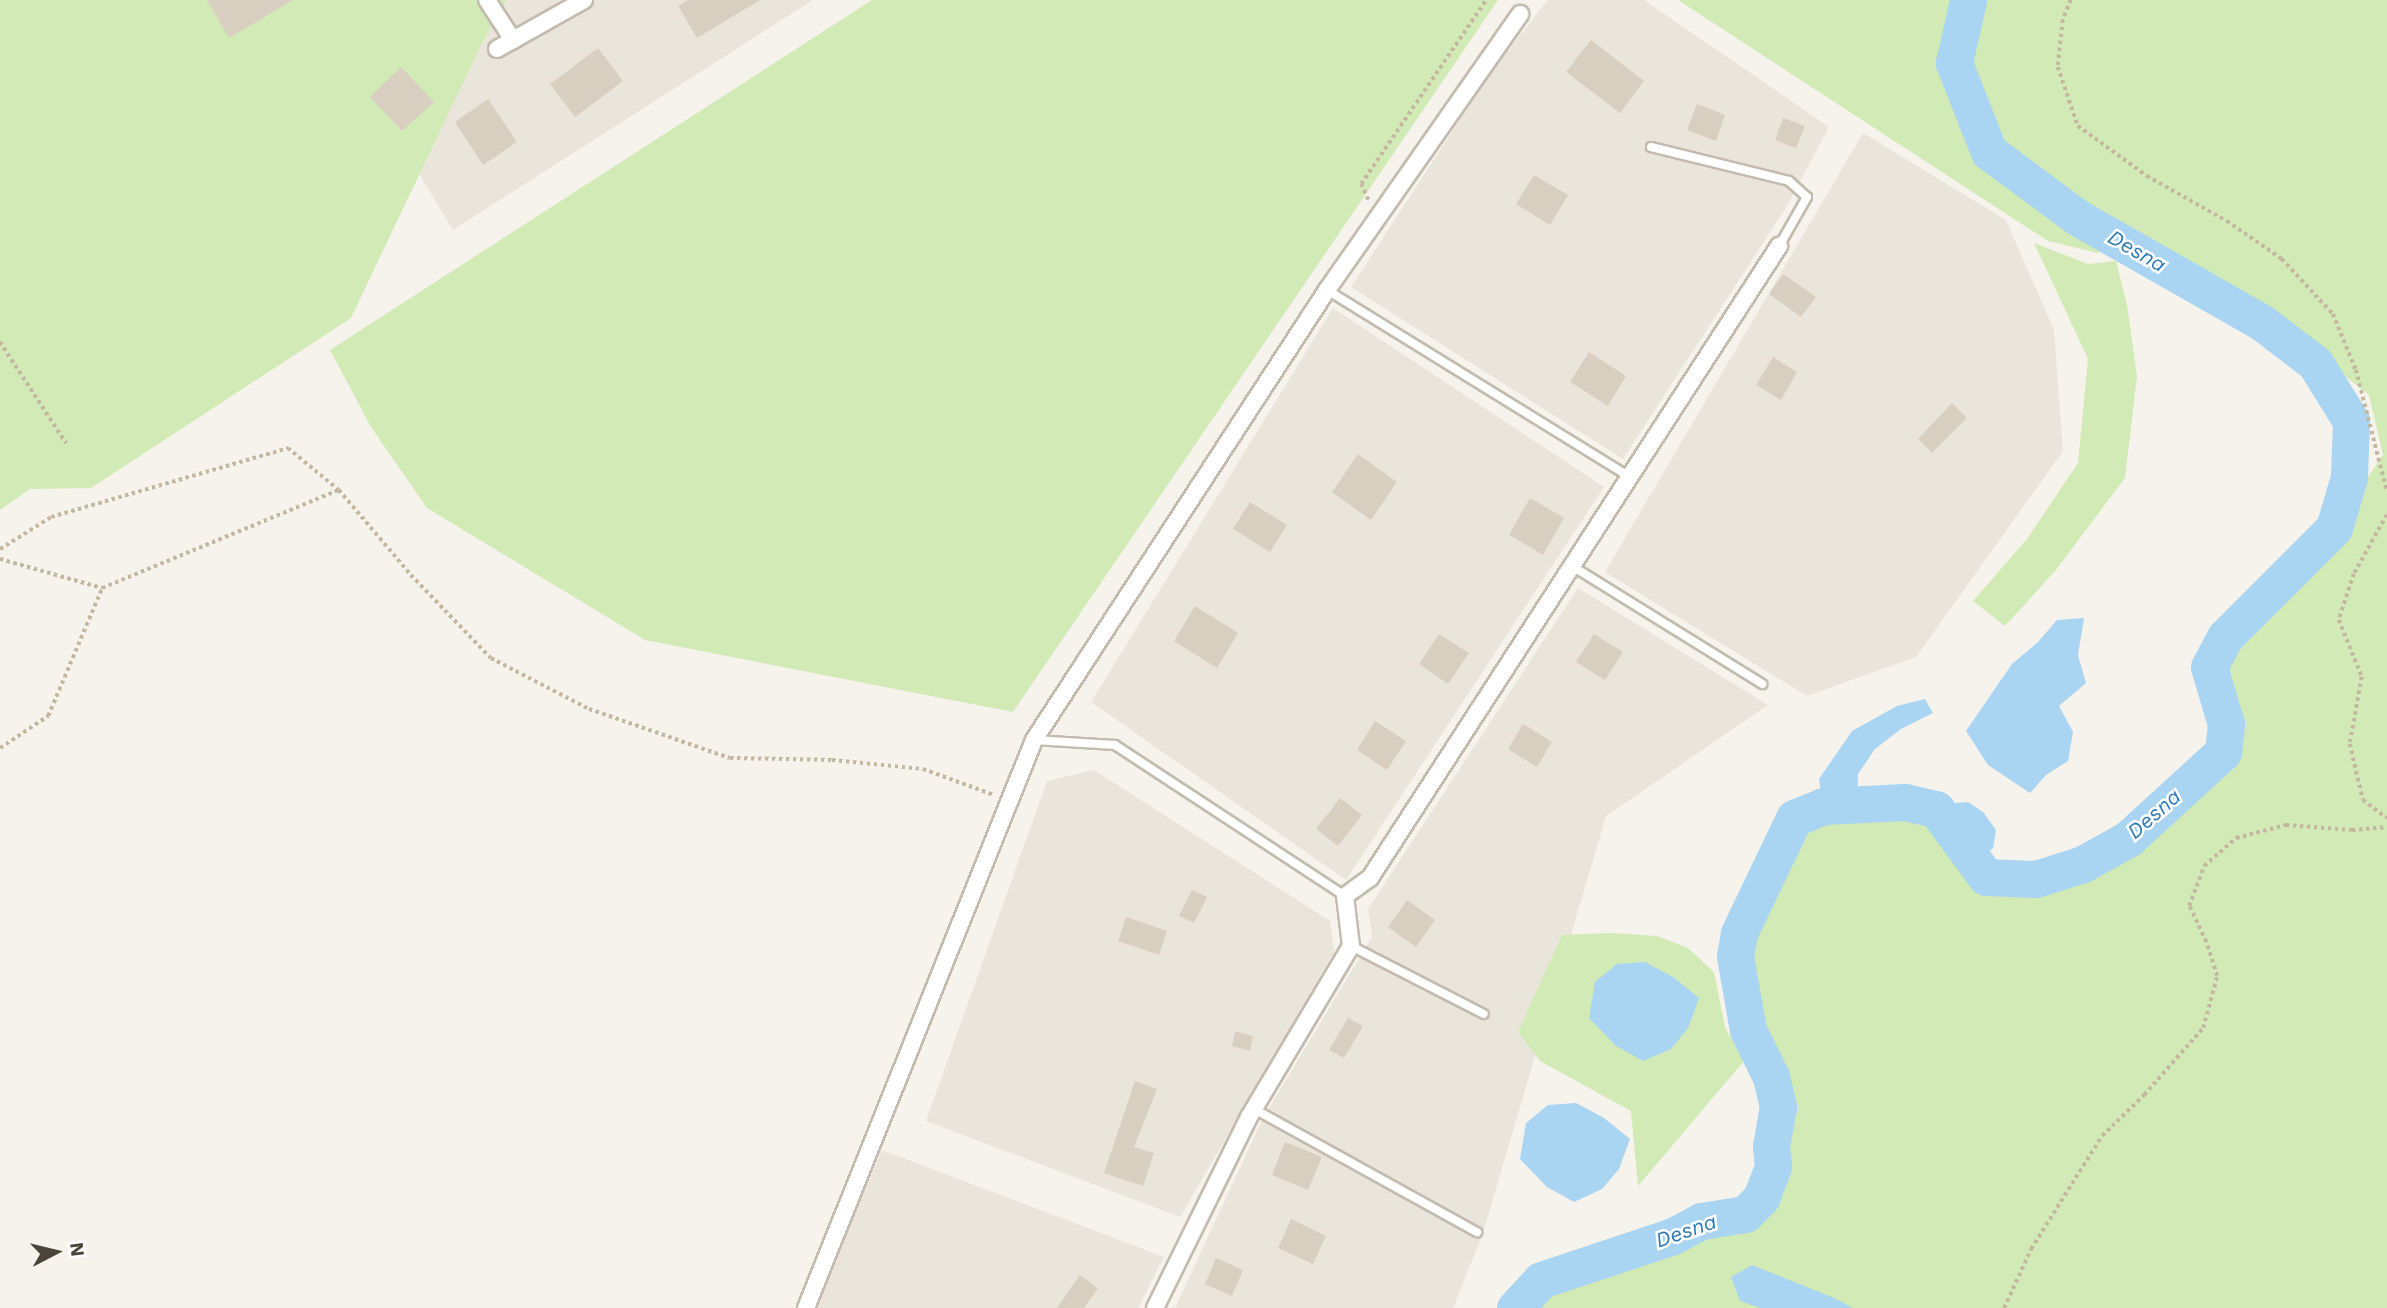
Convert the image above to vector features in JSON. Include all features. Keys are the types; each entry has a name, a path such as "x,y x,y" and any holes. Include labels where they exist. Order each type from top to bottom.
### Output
{"street":[{"path":"487,0 513,40"},
{"path":"497,49 584,0"},
{"path":"806,1308 1034,740 1328,290 1520,14"},
{"path":"1155,1308 1254,1109 1351,946 1345,896 1370,878 1779,246"}],"lane":[{"path":"1651,147 1789,181 1807,198 1779,246"},
{"path":"1328,290 1630,477"},
{"path":"1572,566 1762,684"},
{"path":"1034,740 1115,745 1345,896"},
{"path":"1351,946 1484,1014"},
{"path":"1254,1109 1477,1232"}],"path":[{"path":"1376,220 1361,184 1486,0"},
{"path":"2071,0 2063,20 2058,67 2078,126 2147,176 2227,221 2282,259 2333,314 2356,370 2387,491"},
{"path":"0,342 66,443"},
{"path":"0,549 51,517 288,448 338,490 411,575 491,658 589,709 730,758 832,760 923,769 1011,801"},
{"path":"0,559 102,589 338,490"},
{"path":"2387,515 2354,574 2339,620 2362,677 2350,744 2363,800 2387,818"},
{"path":"0,748 48,716 102,589"},
{"path":"2004,1308 2031,1250 2102,1136 2144,1096 2203,1028 2217,976 2206,942 2189,906 2204,866 2236,838 2286,825 2352,830 2387,827"}],"shaded area":[{"path":"190,0 813,0 453,230 402,146"},
{"path":"1548,0 1644,0 1829,127 1787,206 1623,459 1351,287 1491,72"},
{"path":"1863,133 2006,220 2054,330 2063,451 1916,657 1807,696 1605,572"},
{"path":"1333,308 1604,487 1346,880 1091,702"},
{"path":"1578,588 1768,705 1606,816 1482,1236 1453,1308 1175,1308 1262,1120 1372,937 1368,909"},
{"path":"1094,770 1330,921 1334,952 1180,1217 926,1121 1047,781"},
{"path":"882,1150 1164,1257 1138,1308 815,1308"}],"green space":[{"path":"0,0 506,0 481,45 351,318 91,488 30,489 0,510"},
{"path":"872,0 1498,0 1013,712 645,640 427,508 371,427 330,350"},
{"path":"1678,0 2387,0 2387,1308 1536,1308 1550,1294 1573,1287 1563,1273 1575,1269 1587,1282 1679,1252 1707,1237 1752,1229 1775,1208 1790,1168 1788,1147 1794,1106 1787,1072 1764,1025 1752,956 1755,938 1806,831 1827,822 1903,819 1926,824 1978,893 2038,896 2090,880 2137,853 2240,760 2242,722 2227,669 2238,647 2349,537 2366,480 2383,455 2369,395 2219,277 2125,228 2098,253 2048,241"},
{"path":"2034,243 2088,264 2116,261 2127,305 2137,376 2125,478 2056,570 2005,626 1973,601 2027,539 2078,463 2088,359"},
{"path":"1611,933 1657,936 1688,948 1714,972 1725,1027 1744,1061 1638,1186 1631,1111 1540,1061 1518,1032 1562,935"}],"water":[{"path":"2084,618 2078,655 2086,683 2059,706 2073,732 2068,761 2046,775 2030,793 1988,765 1966,731 2012,664 2038,642 2057,620"},
{"path":"1925,699 1933,713 1901,729 1875,749 1858,774 1857,804 1823,806 1819,779 1852,731 1897,706"},
{"path":"1968,802 1983,812 1996,830 1993,848 1976,863 1938,812 1955,803"},
{"path":"1645,962 1673,977 1699,998 1688,1028 1671,1049 1643,1061 1616,1046 1589,1018 1595,982 1617,964"},
{"path":"1576,1103 1604,1118 1630,1139 1619,1169 1602,1189 1574,1202 1547,1187 1520,1159 1526,1123 1548,1105"},
{"path":"1752,1265 1853,1308 1760,1308 1740,1301 1731,1277"}],"building":[{"path":"207,0 293,0 229,38"},
{"path":"688,0 760,0 697,38 678,6"},
{"path":"1591,40 1644,81 1620,113 1566,72"},
{"path":"598,48 623,81 575,117 550,84"},
{"path":"401,67 434,102 402,131 370,97"},
{"path":"488,99 517,142 483,165 455,122"},
{"path":"1697,104 1725,115 1716,141 1687,130"},
{"path":"1783,118 1805,126 1796,148 1775,140"},
{"path":"1534,175 1568,195 1550,225 1516,204"},
{"path":"1783,274 1816,297 1801,317 1769,294"},
{"path":"1589,352 1626,376 1608,406 1570,382"},
{"path":"1773,357 1797,372 1781,400 1756,385"},
{"path":"1952,403 1967,418 1932,453 1918,439"},
{"path":"1358,454 1397,482 1371,520 1332,492"},
{"path":"1530,498 1564,518 1543,555 1509,535"},
{"path":"1250,502 1287,525 1270,552 1233,529"},
{"path":"1195,606 1238,633 1217,668 1174,641"},
{"path":"1439,634 1469,653 1448,684 1419,664"},
{"path":"1594,634 1623,652 1605,680 1576,662"},
{"path":"1375,721 1406,741 1387,770 1357,750"},
{"path":"1523,724 1552,742 1537,767 1508,749"},
{"path":"1340,798 1362,815 1338,846 1316,829"},
{"path":"1192,890 1207,897 1194,923 1179,916"},
{"path":"1407,900 1435,920 1416,947 1388,927"},
{"path":"1126,917 1167,931 1159,955 1118,941"},
{"path":"1348,1018 1363,1026 1344,1058 1329,1050"},
{"path":"1235,1031 1253,1036 1250,1051 1232,1046"},
{"path":"1135,1081 1157,1089 1134,1147 1154,1153 1143,1186 1104,1173"},
{"path":"1285,1142 1322,1157 1308,1190 1272,1175"},
{"path":"1291,1219 1326,1236 1313,1264 1278,1248"},
{"path":"1216,1258 1243,1270 1232,1296 1205,1284"},
{"path":"1080,1275 1098,1288 1084,1308 1057,1308"}],"waterway":[{"name":"Desna","path":"1515,1308 1541,1280 1673,1236 1701,1221 1745,1214 1761,1198 1773,1166 1771,1146 1778,1107 1771,1077 1748,1030 1735,956 1739,933 1794,818 1823,806 1905,802 1936,809 1986,877 2036,879 2083,864 2128,839 2223,752 2226,724 2209,667 2225,637 2334,528 2349,477 2351,421 2315,363 2261,322 2077,217 1989,152 1954,63 1968,0"}]}
